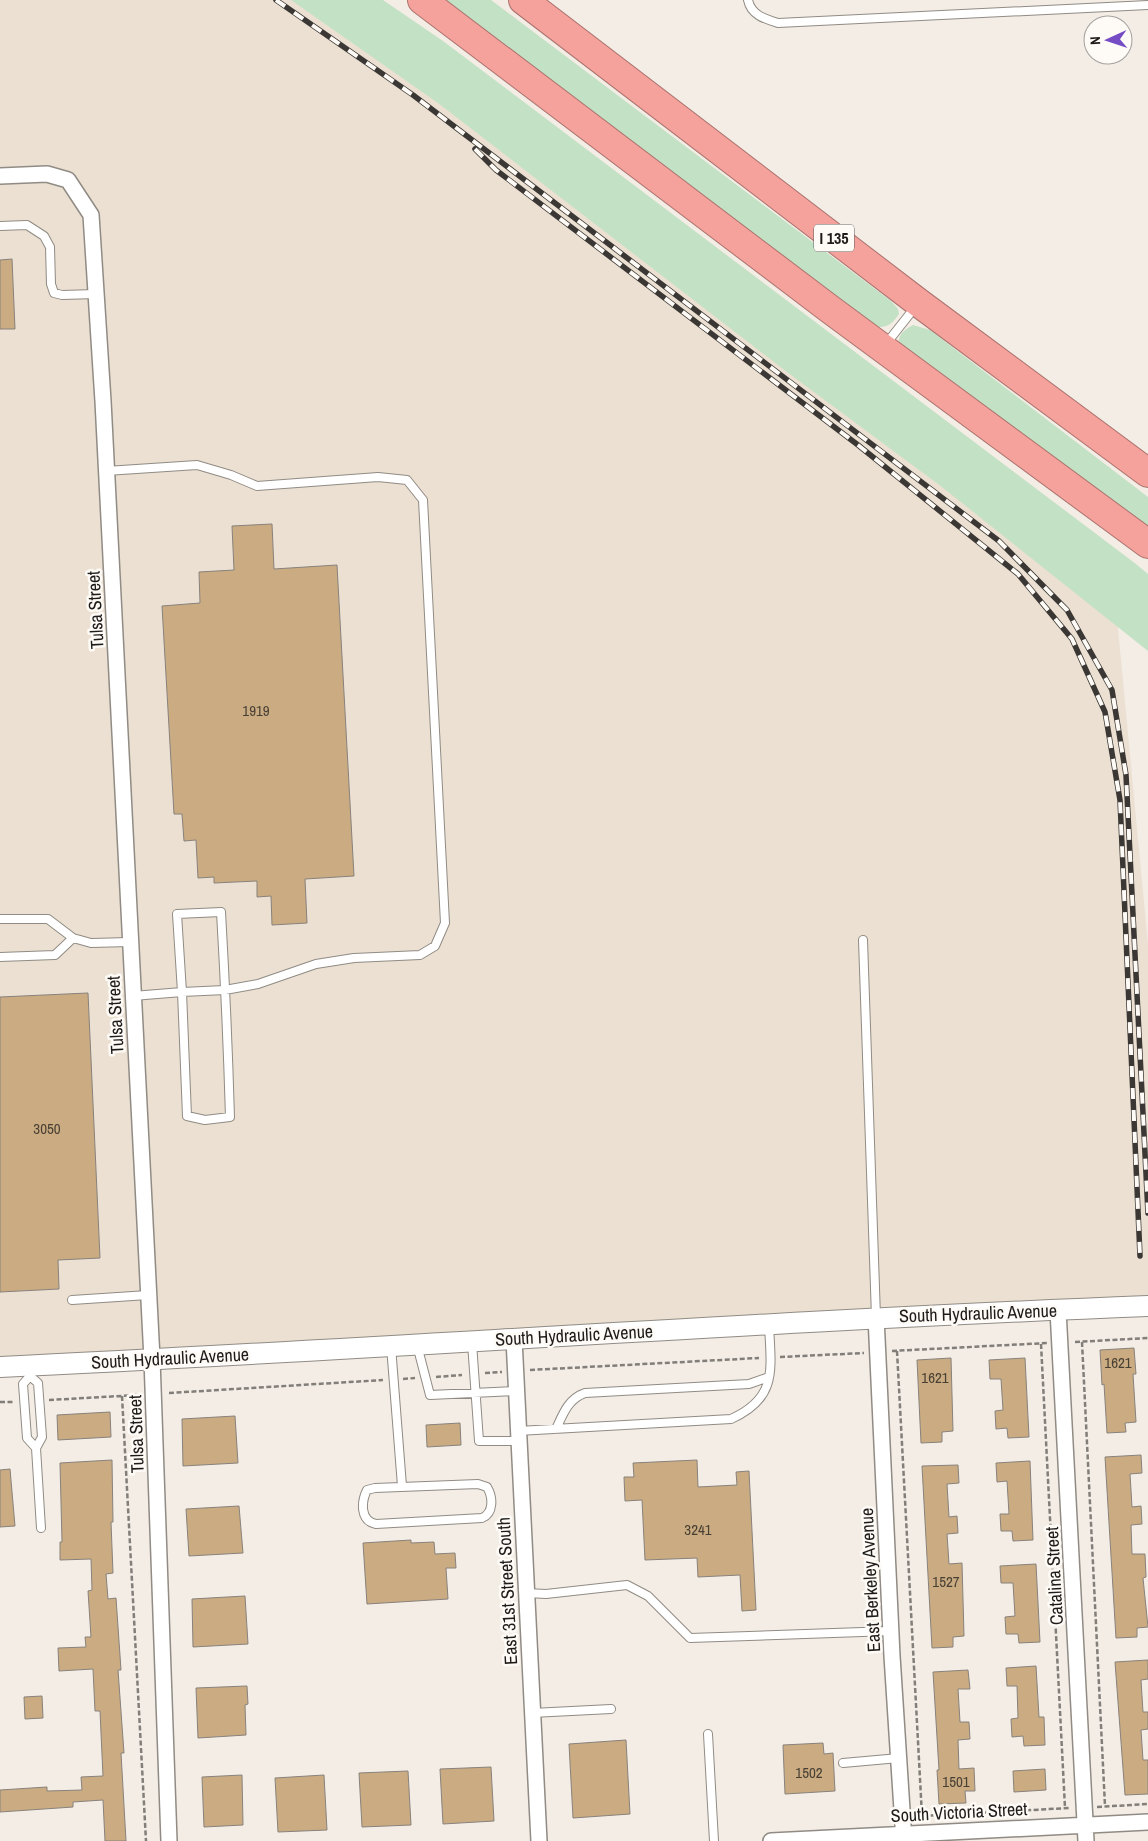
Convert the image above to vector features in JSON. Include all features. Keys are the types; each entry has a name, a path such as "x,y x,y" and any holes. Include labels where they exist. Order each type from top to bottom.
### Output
{"highway":[{"path":"422,0 883,348 1148,544"},
{"name":"I 135","path":"523,0 919,303 1148,473"}],"street":[{"name":"Tulsa Street","path":"0,176 47,174 68,180 92,215 152,1359 169,1841"},
{"name":"South Hydraulic Avenue","path":"0,1366 30,1371 152,1359 472,1342 876,1317 1148,1306"},
{"name":"Catalina Street","path":"1058,1310 1086,1841"},
{"name":"East Berkeley Avenue","path":"876,1317 903,1837"},
{"name":"East 31st Street South","path":"514,1339 538,1841"},
{"name":"South Victoria Street","path":"771,1841 903,1837 1148,1822"}],"lane":[{"path":"748,0 749,6 761,18 778,23 1148,5"},
{"path":"0,226 27,224 44,236 50,247 51,284 54,293 62,295 96,294"},
{"path":"883,348 919,303"},
{"path":"106,471 197,465 231,475 257,486 378,477 407,480 423,500 445,923 435,946 420,955 354,958 316,964 258,984 225,990 133,996"},
{"path":"222,912 230,1117 205,1120 187,1116 182,992 178,914 222,912"},
{"path":"0,919 48,919 73,938 91,943 130,942"},
{"path":"0,957 55,955 73,938"},
{"path":"863,940 876,1317"},
{"path":"72,1300 148,1295"},
{"path":"472,1342 479,1441 556,1429 730,1419 743,1414 765,1393 769,1377 769,1324"},
{"path":"416,1345 430,1395 516,1391"},
{"path":"390,1346 402,1486"},
{"path":"36,1448 27,1438 24,1401 23,1384 30,1371 38,1383 40,1400 42,1437 36,1448 41,1528"},
{"path":"556,1429 566,1408 576,1396 585,1393 750,1384 769,1377"},
{"path":"483,1484 491,1494 490,1510 482,1518 370,1523 363,1512 367,1490 402,1486 483,1484"},
{"path":"526,1593 546,1594 627,1585 648,1596 690,1638 891,1631"},
{"path":"532,1714 611,1708"},
{"path":"708,1734 714,1841"},
{"path":"843,1763 899,1758"}],"path":[{"path":"40,1400 425,1378 515,1371 1148,1338"},
{"path":"1082,1342 1105,1806"},
{"path":"1041,1344 1065,1808"},
{"path":"897,1351 922,1816 1148,1804"},
{"path":"122,1396 146,1841"},
{"path":"0,1402 24,1401"}],"shaded area":[{"path":"0,0 341,0 1117,618 1148,945 1148,1306 0,1367"}],"green space":[{"path":"291,0 383,0 443,41 1136,564 1148,574 1148,651 942,487 787,372 438,103"},
{"path":"442,0 491,0 891,301 898,309 899,314 888,325 872,327 622,134"},
{"path":"913,325 930,330 1148,497 1148,534 899,345 899,338 902,333"}],"building":[{"path":"12,259 15,329 0,329 0,260"},
{"path":"272,524 274,569 337,565 354,876 305,879 307,923 272,925 271,896 257,897 257,881 214,883 214,877 198,878 196,840 184,841 182,814 174,814 162,606 200,603 199,572 234,570 232,526"},
{"path":"88,993 100,1258 58,1260 59,1289 0,1292 0,997"},
{"path":"1134,1348 1136,1374 1133,1374 1136,1422 1125,1423 1126,1432 1107,1433 1100,1350"},
{"path":"951,1358 953,1431 942,1432 942,1442 921,1443 917,1360"},
{"path":"1025,1358 1029,1437 1008,1438 1007,1428 996,1429 995,1411 1003,1410 1001,1379 990,1379 989,1360"},
{"path":"110,1412 111,1437 58,1440 57,1415"},
{"path":"235,1416 238,1463 183,1466 182,1419"},
{"path":"460,1423 461,1445 427,1447 426,1425"},
{"path":"1141,1455 1142,1473 1130,1474 1132,1507 1141,1506 1142,1524 1131,1525 1132,1554 1145,1554 1146,1577 1143,1578 1148,1627 1137,1628 1137,1637 1116,1638 1105,1457"},
{"path":"112,1460 113,1522 111,1522 113,1573 106,1574 108,1599 116,1598 121,1670 118,1670 124,1753 121,1753 126,1841 105,1841 103,1800 73,1802 73,1807 0,1812 0,1790 47,1787 47,1791 82,1790 81,1777 103,1776 100,1711 95,1711 93,1669 59,1671 58,1648 86,1647 85,1637 91,1637 88,1591 92,1590 91,1559 60,1560 60,1542 62,1542 60,1463"},
{"path":"697,1460 698,1487 737,1485 736,1472 749,1471 756,1610 742,1611 740,1575 698,1577 697,1558 645,1560 642,1500 625,1501 624,1477 634,1477 633,1463"},
{"path":"1030,1461 1033,1540 1013,1541 1012,1531 1001,1531 1000,1514 1009,1514 1007,1481 997,1482 996,1463"},
{"path":"958,1465 959,1483 947,1484 949,1517 957,1516 958,1533 947,1534 949,1564 962,1563 964,1636 953,1637 953,1647 932,1648 922,1466"},
{"path":"10,1469 15,1526 0,1527 0,1470"},
{"path":"239,1506 243,1553 189,1556 186,1509"},
{"path":"411,1540 411,1543 434,1542 435,1554 455,1553 456,1568 446,1568 448,1599 367,1604 363,1543"},
{"path":"1036,1564 1040,1642 1019,1643 1018,1634 1006,1634 1005,1617 1015,1616 1013,1583 1001,1583 1000,1566"},
{"path":"245,1596 248,1644 193,1647 192,1599"},
{"path":"1148,1660 1148,1679 1141,1680 1143,1712 1148,1712 1148,1729 1141,1730 1143,1760 1148,1760 1148,1794 1125,1795 1115,1662"},
{"path":"1036,1666 1039,1717 1044,1717 1045,1745 1024,1746 1023,1736 1012,1737 1011,1719 1018,1718 1017,1686 1007,1686 1006,1668"},
{"path":"968,1670 970,1689 958,1689 960,1722 969,1722 970,1739 958,1740 959,1769 974,1768 975,1791 965,1791 966,1803 939,1804 937,1770 939,1770 933,1672"},
{"path":"247,1686 248,1704 245,1705 246,1735 198,1738 196,1688"},
{"path":"42,1696 43,1718 25,1719 24,1697"},
{"path":"626,1740 630,1814 573,1818 569,1744"},
{"path":"823,1743 824,1754 833,1753 835,1791 785,1794 783,1745"},
{"path":"491,1767 494,1821 443,1824 440,1769"},
{"path":"1045,1769 1046,1790 1014,1792 1013,1771"},
{"path":"408,1771 411,1825 362,1827 359,1773"},
{"path":"242,1775 243,1825 204,1827 202,1777"},
{"path":"324,1775 327,1830 278,1832 275,1778"}],"railway":[{"path":"276,0 413,95 999,541 1067,610 1112,690 1126,775 1148,1213"},
{"path":"475,149 496,170 858,445 1018,574 1072,639 1105,712 1120,800 1140,1256"}]}
